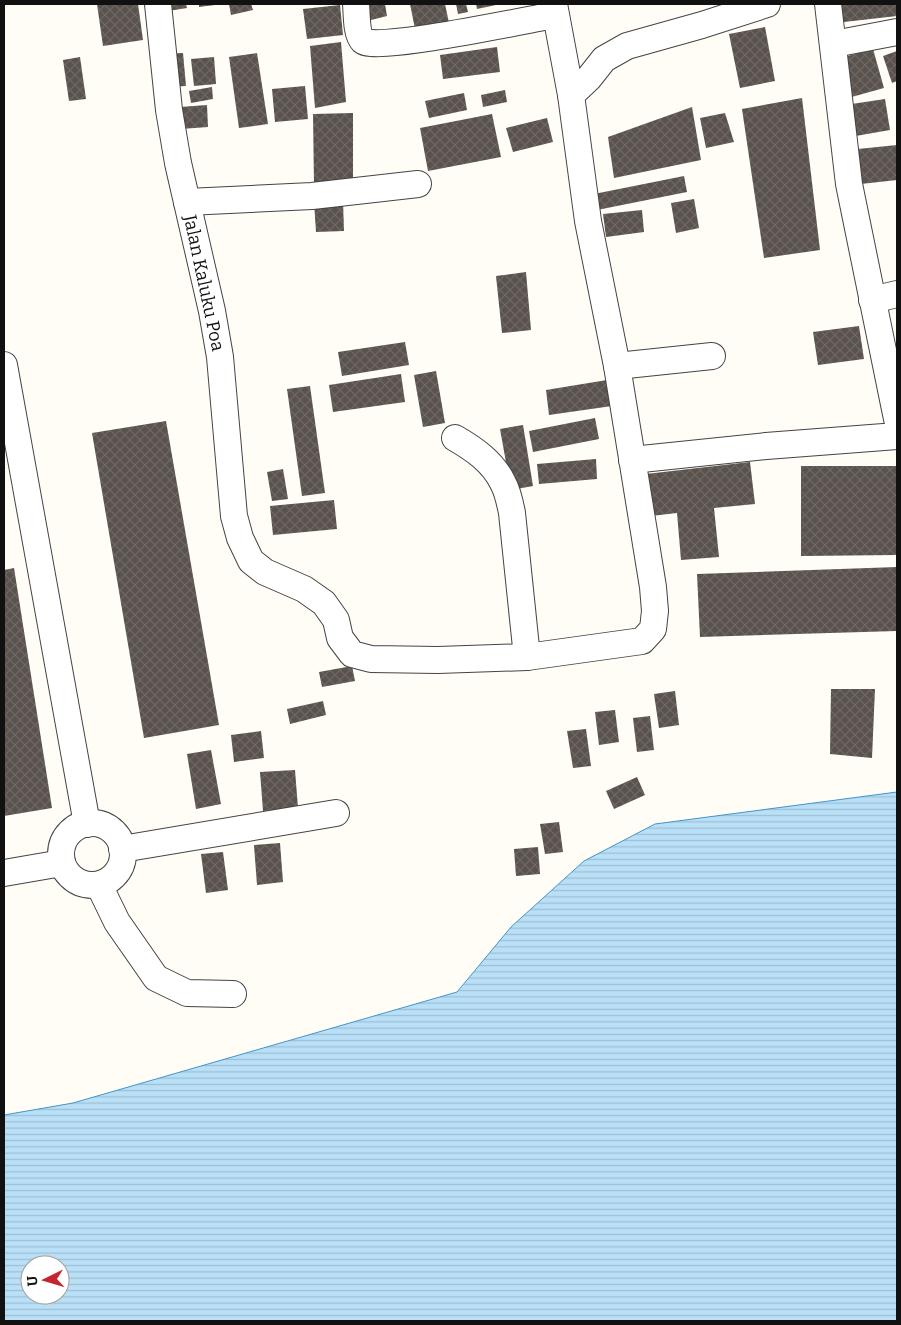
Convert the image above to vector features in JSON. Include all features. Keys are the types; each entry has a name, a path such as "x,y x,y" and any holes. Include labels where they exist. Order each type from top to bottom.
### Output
{"street":[{"name":"Jalan Kaluku Poa","path":"158,4 169,110 178,163 220,357 234,516 240,538 251,561 265,572 304,590 324,603 336,620 340,638 352,654 371,659 438,660 527,657"},
{"path":"356,4 359,33 363,40 369,43 403,42 554,9 571,95 588,221 617,366 653,587 656,611 654,629 642,641 527,657 512,513 508,496 503,482 480,453 455,438"},
{"path":"571,95 589,78 604,59 627,46 767,4"},
{"path":"632,460 766,446 897,423 850,184 828,4"},
{"path":"834,44 897,32"},
{"path":"187,202 312,196 418,184"},
{"path":"872,300 897,294"},
{"path":"617,366 712,356"},
{"path":"4,365 87,824"},
{"path":"122,849 336,813"},
{"path":"87,824 99,824 109,829 118,837 122,849 118,871 111,880 99,885 88,885 76,881 68,874 62,864 61,850 66,838 75,829 87,824"},
{"path":"4,872 62,864"},
{"path":"99,885 117,922 156,978 187,993 233,994"}],"water":[{"path":"897,792 897,1321 4,1321 4,1115 73,1103 457,992 511,927 584,861 655,824"}],"building":[{"path":"97,4 138,4 143,40 103,46"},
{"path":"161,4 186,4 187,8 162,12"},
{"path":"199,4 215,4 215,5 199,7"},
{"path":"229,4 251,4 253,10 231,15"},
{"path":"364,4 385,4 387,16 367,21"},
{"path":"410,4 445,4 449,23 415,29"},
{"path":"456,4 466,4 468,12 458,14"},
{"path":"476,4 496,4 496,5 477,9"},
{"path":"833,4 897,4 897,16 835,23"},
{"path":"340,5 343,35 307,39 303,9"},
{"path":"765,27 775,81 740,88 729,34"},
{"path":"341,42 346,102 315,108 310,46"},
{"path":"497,47 500,72 443,79 440,55"},
{"path":"873,49 884,88 848,98 837,59"},
{"path":"897,51 897,81 892,83 883,56"},
{"path":"183,53 186,86 168,87 165,54"},
{"path":"257,53 268,124 239,128 229,57"},
{"path":"80,57 86,99 69,101 63,60"},
{"path":"214,57 216,84 194,86 191,59"},
{"path":"305,86 308,119 275,122 272,89"},
{"path":"212,87 213,99 191,103 189,91"},
{"path":"505,90 507,102 483,107 481,95"},
{"path":"464,93 467,110 429,118 425,101"},
{"path":"802,98 820,250 764,258 742,109"},
{"path":"885,99 890,130 850,137 845,105"},
{"path":"207,105 208,127 181,129 180,107"},
{"path":"692,107 701,160 614,178 608,137"},
{"path":"353,113 353,185 314,185 313,114"},
{"path":"725,113 734,142 706,148 700,118"},
{"path":"492,114 501,157 428,171 420,128"},
{"path":"547,118 553,142 513,152 506,128"},
{"path":"897,145 897,180 852,185 848,150"},
{"path":"684,176 687,192 597,210 594,194"},
{"path":"694,199 699,228 676,233 671,203"},
{"path":"343,201 344,231 316,232 314,202"},
{"path":"642,210 644,232 606,237 603,214"},
{"path":"526,272 531,330 502,333 496,276"},
{"path":"859,326 864,359 818,365 813,332"},
{"path":"405,342 409,365 342,376 338,352"},
{"path":"436,371 445,423 423,427 414,375"},
{"path":"401,374 405,402 333,412 329,385"},
{"path":"607,380 612,406 549,415 546,390"},
{"path":"310,386 325,493 302,496 287,389"},
{"path":"595,418 599,439 533,452 529,431"},
{"path":"166,421 219,725 144,738 92,433"},
{"path":"523,425 533,486 511,490 500,429"},
{"path":"596,459 597,479 539,484 537,464"},
{"path":"750,462 755,504 714,508 719,557 681,560 677,513 651,516 646,474"},
{"path":"801,466 897,466 897,555 801,556"},
{"path":"283,469 288,499 272,501 267,472"},
{"path":"334,500 337,529 273,535 270,506"},
{"path":"897,567 897,631 700,637 697,574"},
{"path":"14,568 52,808 4,816 4,570"},
{"path":"352,666 355,681 322,687 319,672"},
{"path":"831,689 875,689 872,758 830,754"},
{"path":"675,691 679,725 659,728 654,694"},
{"path":"323,701 326,715 290,724 287,709"},
{"path":"615,710 619,742 599,745 595,712"},
{"path":"650,716 654,750 637,752 633,718"},
{"path":"586,729 591,766 573,768 567,731"},
{"path":"261,731 264,758 234,762 231,735"},
{"path":"211,750 221,804 196,809 187,754"},
{"path":"295,770 298,808 263,811 260,772"},
{"path":"637,777 645,795 614,809 606,791"},
{"path":"559,822 563,852 545,854 540,824"},
{"path":"280,843 283,882 257,885 254,845"},
{"path":"538,847 540,874 516,876 514,849"},
{"path":"223,852 228,890 206,893 201,854"}]}
